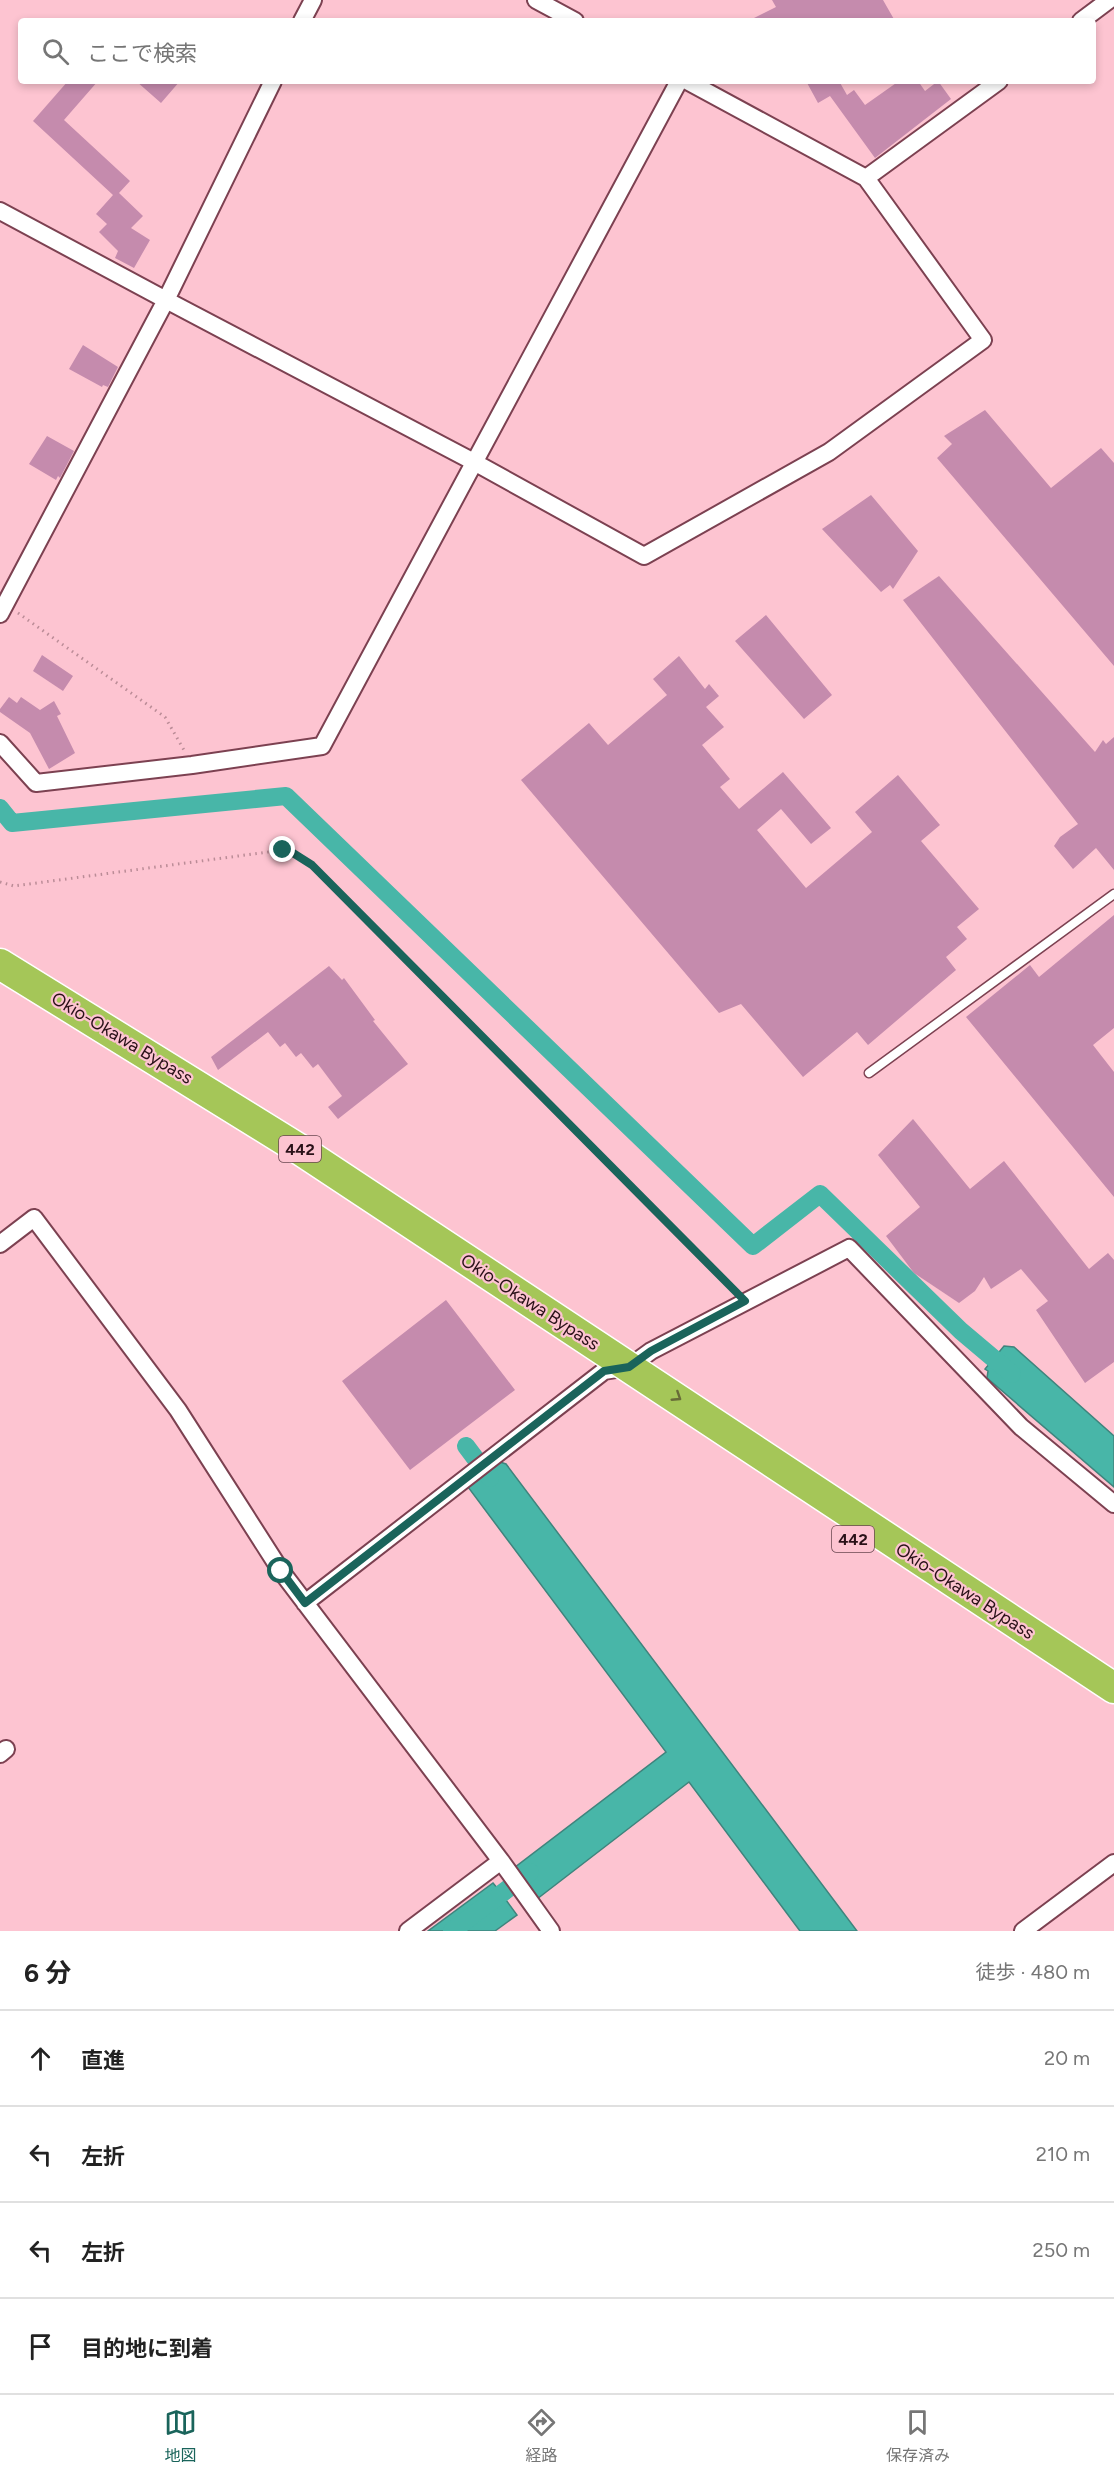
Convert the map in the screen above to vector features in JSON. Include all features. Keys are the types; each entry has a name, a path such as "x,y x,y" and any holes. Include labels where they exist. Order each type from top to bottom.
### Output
{"highway":[{"name":"Okio-Okawa Bypass","path":"0,964 299,1149 602,1359 672,1419 1114,1710"},
{"name":"Okio-Okawa Bypass","path":"0,989 236,1130 602,1359 1114,1688"}],"street":[{"path":"304,18 313,0"},
{"path":"536,0 569,18"},
{"path":"1085,18 1109,0"},
{"path":"3,609 166,300 272,84"},
{"path":"0,743 36,783 192,765 322,746 677,84"},
{"path":"0,211 474,462 644,556 838,446 983,340 866,178 693,84"},
{"path":"866,178 995,84"},
{"path":"0,1244 34,1218 178,1410 281,1571 501,1861 551,1931"},
{"path":"305,1603 602,1359 651,1351 849,1248 1021,1427 1114,1504"},
{"path":"408,1931 501,1861"},
{"path":"1023,1931 1114,1863"}],"lane":[{"path":"869,1073 1114,894"}],"path":[{"path":"3,609 165,717 192,765"},
{"path":"0,882 14,886 283,850 293,853 312,865 745,1301"}],"shaded area":[{"path":"1004,1346 1014,1347 1114,1436 1114,1487 987,1378 988,1371 985,1369"},
{"path":"500,1462 506,1464 857,1931 800,1931 689,1782 537,1899 514,1868 666,1752 468,1487 481,1478 478,1473"},
{"path":"493,1883 503,1895 507,1892 510,1897 506,1900 517,1915 495,1931 428,1931"}],"building":[{"path":"772,0 883,0 893,18 754,18 776,7"},
{"path":"65,84 95,84 64,120 130,181 119,193 143,216 131,228 150,240 134,268 115,258 118,251 99,232 107,224 96,214 113,195 33,121"},
{"path":"139,84 177,84 161,103"},
{"path":"808,84 841,84 847,95 854,90 865,105 895,84 920,84 925,91 934,84 940,84 951,99 875,158 830,96 818,103"},
{"path":"83,345 118,367 108,387 103,385 102,387 69,369"},
{"path":"985,410 1051,488 1101,448 1114,463 1114,666 937,458 952,444 944,436"},
{"path":"47,436 74,451 60,478 58,476 56,480 29,464"},
{"path":"871,495 918,551 893,589 890,585 881,592 822,529"},
{"path":"939,576 1095,752 1103,740 1106,744 1114,737 1114,870 1096,848 1073,869 1054,846 1060,837 1078,824 903,600"},
{"path":"766,615 832,695 804,719 735,641"},
{"path":"42,655 73,676 63,691 33,671"},
{"path":"679,656 705,689 709,684 719,696 706,707 724,727 702,745 730,779 720,787 739,809 783,772 831,828 811,844 781,809 757,830 806,888 872,832 855,812 898,775 940,825 921,841 979,909 957,927 967,939 946,957 956,970 868,1045 857,1032 803,1077 741,1004 719,1013 521,780 589,723 608,745 667,695 653,679"},
{"path":"9,697 17,703 21,697 40,710 54,701 61,714 57,716 75,753 49,769 30,733 0,712"},
{"path":"1114,915 1114,1028 1093,1045 1114,1072 1114,1197 966,1017 1030,965 1039,977"},
{"path":"329,966 342,980 344,978 375,1020 373,1021 408,1064 338,1119 328,1107 342,1096 318,1064 313,1068 301,1053 296,1057 285,1043 280,1047 268,1032 218,1070 211,1057"},
{"path":"913,1119 970,1189 1004,1161 1089,1269 1108,1253 1114,1260 1114,1362 1085,1383 1036,1310 1048,1301 1021,1269 991,1289 984,1277 975,1291 959,1303 914,1273 886,1236 920,1207 878,1155"},
{"path":"446,1300 515,1390 410,1470 342,1381"}],"waterway":[{"path":"0,808 12,823 286,796 753,1246 820,1194 961,1331 1012,1374"},
{"path":"466,1446 490,1478"},
{"path":"452,1931 530,1872"}],"route":[{"path":"281,1571 305,1603 604,1371 629,1367 651,1351 745,1301 312,865 293,853 283,850"}]}
